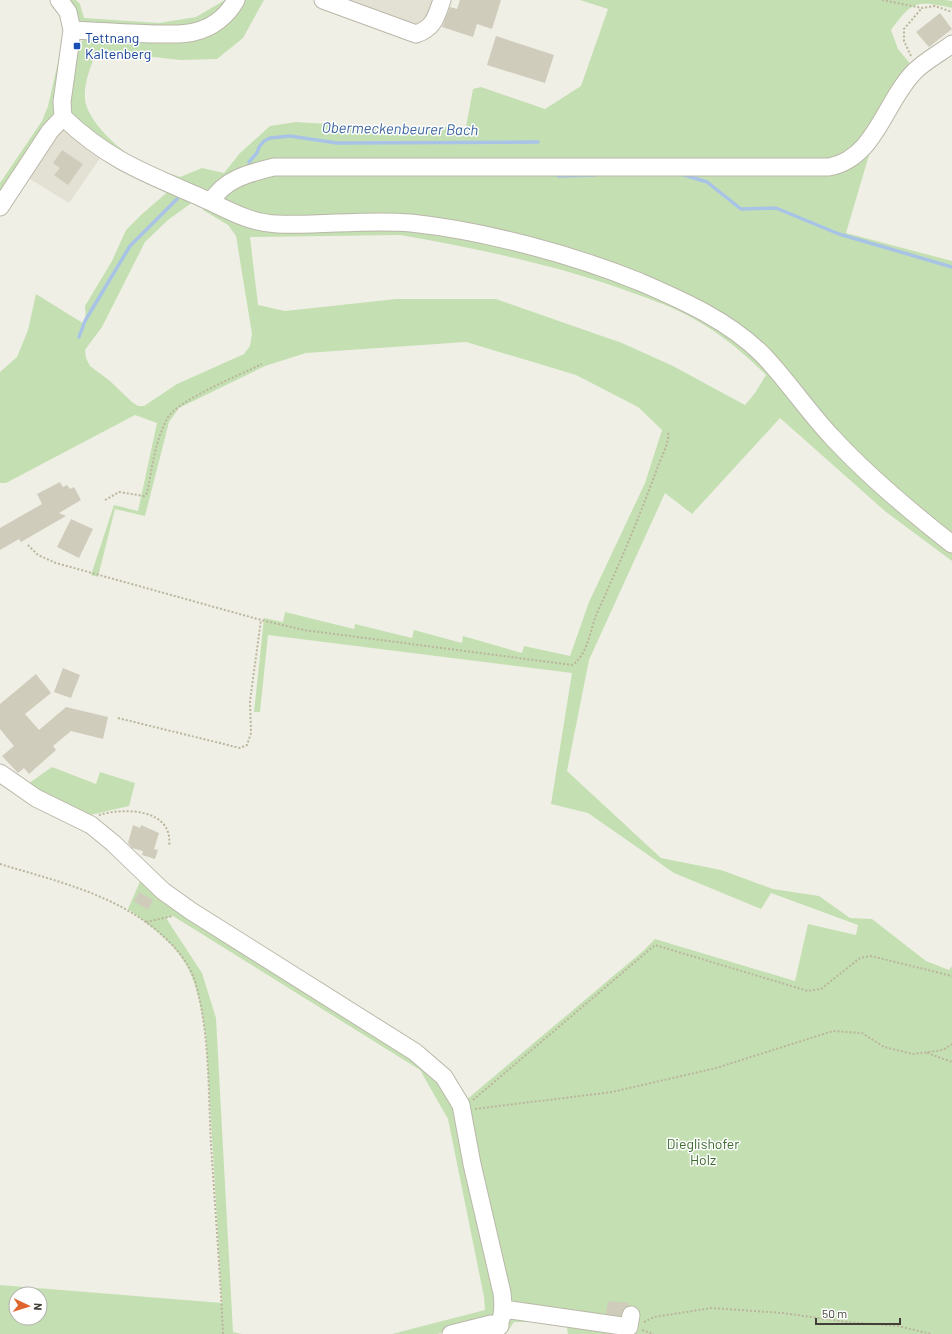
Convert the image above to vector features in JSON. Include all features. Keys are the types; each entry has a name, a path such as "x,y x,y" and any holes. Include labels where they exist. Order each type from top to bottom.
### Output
{"street":[{"path":"60,0 68,12 72,30 62,102 63,117 100,149 126,165 237,215 270,223 391,222 430,226 498,239 571,258 636,281 674,297 706,313 738,334 761,353 834,439 919,518 952,544"},
{"path":"72,30 139,34 182,34 194,32 216,22 232,7 236,0"},
{"path":"323,0 416,34 426,31 431,25 442,0"},
{"path":"211,202 219,189 228,183 251,172 274,167 829,167 839,165 862,151 900,89 915,71 952,44"},
{"path":"0,207 50,131 63,117"},
{"path":"0,773 36,798 91,825 113,843 162,891 191,911 415,1052 444,1078 462,1108 472,1164 502,1293 504,1309 497,1330 491,1324 451,1334"},
{"path":"504,1309 629,1327 636,1319"}],"path":[{"path":"882,0 922,8 936,6 952,12"},
{"path":"921,67 911,56 904,41 904,29 922,8"},
{"path":"106,500 119,492 144,496 167,417 184,402 262,364"},
{"path":"28,545 38,555 62,564 260,620 304,630 572,665 577,662 583,653 591,626 650,490 665,447 668,431"},
{"path":"118,718 240,748 247,745 251,733 250,701 260,620"},
{"path":"91,825 93,817 108,812 135,810 161,821 169,830 171,838 169,846"},
{"path":"0,864 69,884 106,898 128,909 146,922 171,944 185,960 194,979 199,995 206,1038 224,1334"},
{"path":"146,922 191,911"},
{"path":"462,1108 476,1098 655,945 808,991 821,990 860,958 871,956 952,976"},
{"path":"462,1108 612,1092 716,1068 833,1032 862,1033 884,1048 912,1054 943,1050 952,1044"},
{"path":"926,1052 952,1062"},
{"path":"636,1319 712,1308 783,1313 847,1322 898,1326 930,1334"}],"shaded area":[{"path":"323,0 442,0 426,31"},
{"path":"64,129 103,154 69,203 25,176 59,131"}],"green space":[{"path":"65,0 76,0 80,4 84,18 159,23 196,17 225,0 232,0 197,27 85,24 79,20"},
{"path":"240,0 264,0 243,38 217,59 180,60 110,52 94,58 85,89 87,107 91,116 104,133 120,148 135,159 151,167 180,177 202,168 224,173 240,153 270,126 296,122 362,126 466,127 473,89 481,87 545,109 581,86 608,9 580,0 945,0 952,1 952,8 930,4 916,5 904,13 898,20 891,30 898,49 912,66 873,129 840,159 555,162 225,178 201,194 129,162 72,119 67,94 76,47 80,42 90,37 182,37"},
{"path":"61,49 54,116 0,200 0,183 42,121 48,106"},
{"path":"872,145 846,233 952,261 952,539 915,511 715,312 495,233 264,218 224,201 224,195 261,174 839,172"},
{"name":"Dieglishofer Holz","path":"171,189 197,199 168,220 145,242 102,327 85,350 86,358 90,366 110,381 138,406 144,406 177,384 244,354 250,346 252,334 236,236 228,225 203,210 203,205 247,223 386,225 522,249 641,286 739,339 952,550 952,561 886,512 780,418 692,514 665,493 589,660 567,771 661,858 721,870 773,889 819,896 850,918 872,919 926,961 949,970 952,966 952,1334 568,1334 566,1322 514,1322 506,1334 498,1334 506,1319 465,1101 643,951 655,939 795,981 808,924 856,935 858,925 771,893 761,909 674,873 588,813 551,804 572,673 268,635 260,712 254,712 264,618 283,622 285,612 354,629 355,624 412,638 414,630 462,643 463,636 522,653 524,646 570,656 589,602 645,483 662,430 638,407 576,375 466,342 306,353 265,366 179,408 169,422 145,516 115,509 98,577 91,575 114,505 138,511 157,423 135,415 6,483 0,483 0,372 17,357 28,330 36,294 86,325 85,306 112,261 126,230","holes":["400,235 430,240 547,266 605,283 664,304 687,315 714,331 741,352 766,375 755,393 745,405 673,366 622,343 496,299 396,299 285,311 258,305 250,237"]},
{"path":"52,767 96,784 100,772 135,783 129,806 86,816 25,786"},
{"path":"142,877 418,1058 451,1094 500,1299 493,1320 437,1334 392,1334 485,1310 484,1297 448,1119 420,1070 173,916 166,918 202,973 216,1018 233,1332 242,1334 0,1334 0,1285 12,1286 8,1286 8,1326 48,1326 48,1289 222,1303 206,1038 202,1014 198,994 185,963 176,950 148,924 128,909"}],"building":[{"path":"460,0 501,0 492,29 477,24 473,37 442,27 450,7 457,9"},
{"path":"940,13 952,29 929,47 916,32"},
{"path":"496,36 554,55 545,83 487,65"},
{"path":"62,150 83,164 68,185 54,175 60,168 53,163"},
{"path":"60,482 63,487 67,485 70,489 74,487 81,500 59,513 66,516 21,542 19,539 0,550 0,528 42,504 37,494"},
{"path":"71,519 93,529 79,558 57,547"},
{"path":"63,668 80,675 71,698 54,692"},
{"path":"36,674 51,693 25,714 39,730 66,707 108,717 103,739 71,731 53,746 56,750 29,774 24,768 18,773 2,756 14,746 0,729 0,704"},
{"path":"133,825 140,828 141,825 159,833 154,849 158,850 155,859 142,855 143,851 132,848 128,843"},
{"path":"139,892 153,900 148,910 134,901"},
{"path":"608,1301 629,1303 629,1305 623,1309 621,1316 606,1314"}],"waterway":[{"name":"Obermeckenbeurer Bach","path":"249,162 257,153 259,147 264,141 270,138 290,136 337,143 538,142"},
{"name":"Obermeckenbeurer Bach","path":"558,176 594,175"},
{"name":"Obermeckenbeurer Bach","path":"684,175 707,182 741,209 776,208 839,234 952,267"},
{"name":"Obermeckenbeurer Bach","path":"79,337 85,321 130,246 177,199"}],"place":[{"name":"Tettnang Kaltenberg","path":"77,46"}]}
